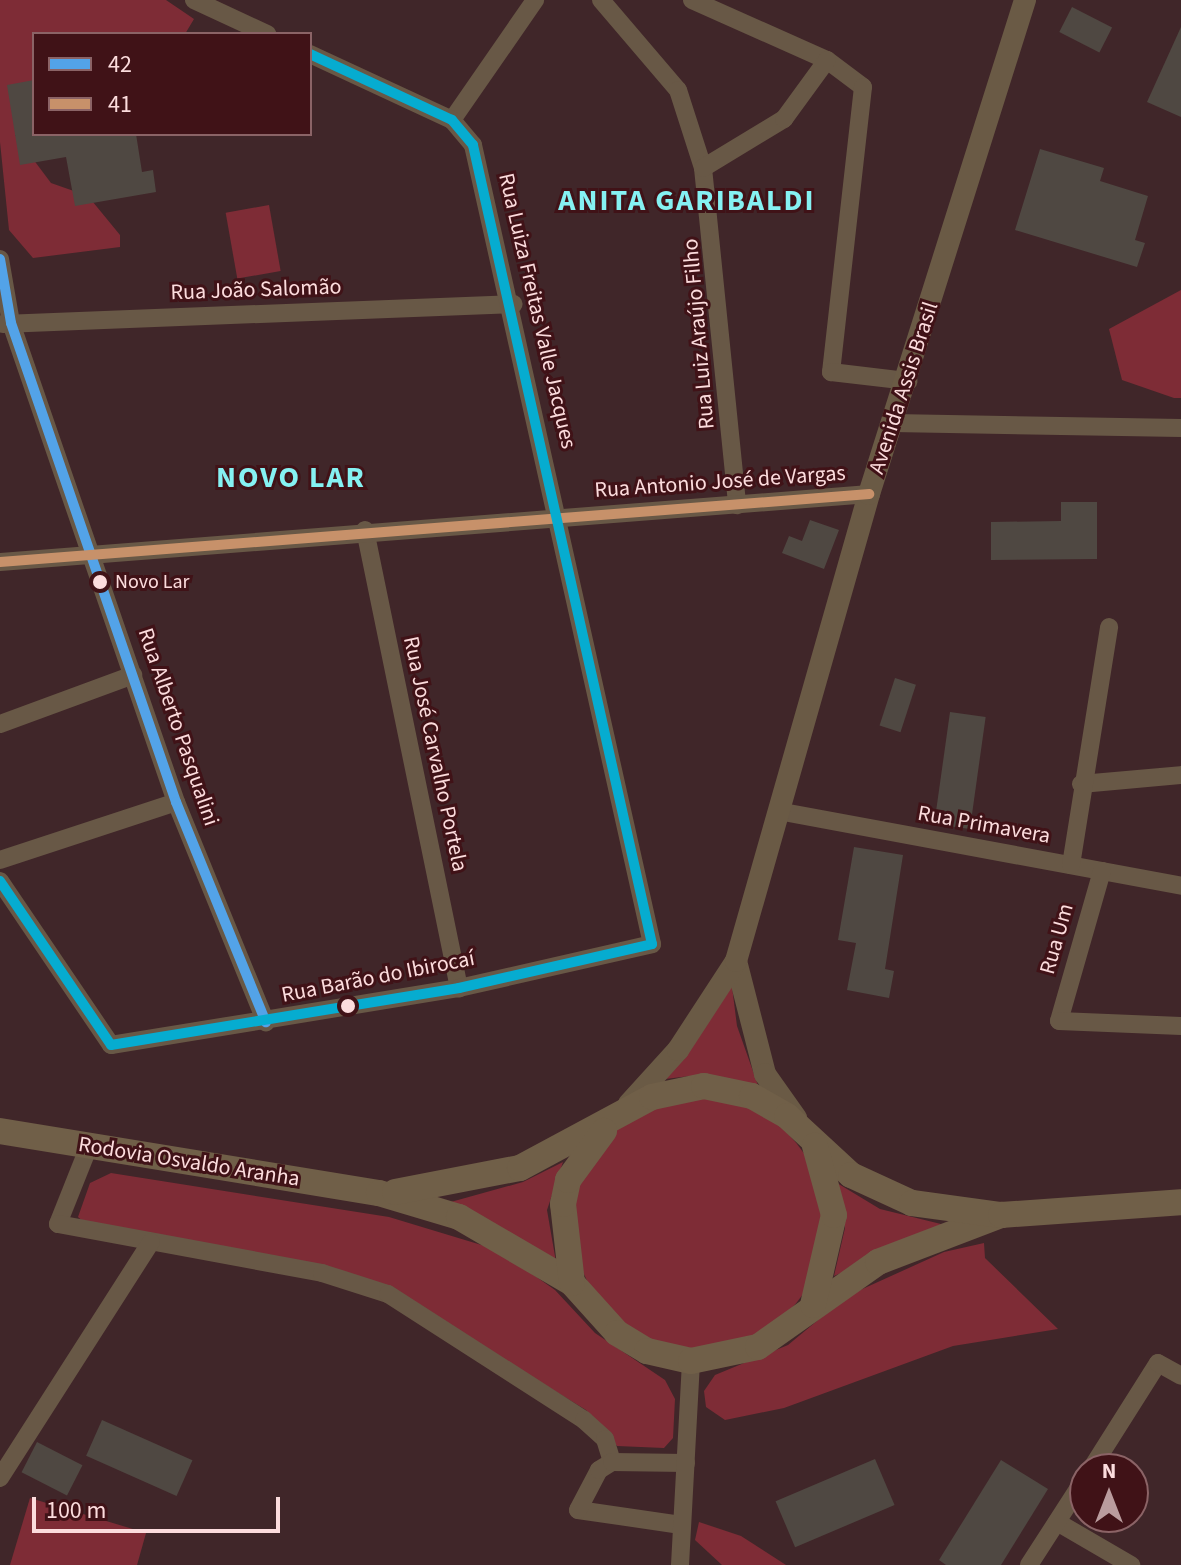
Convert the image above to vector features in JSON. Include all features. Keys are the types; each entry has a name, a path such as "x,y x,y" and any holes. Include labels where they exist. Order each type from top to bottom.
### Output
{"highway":[{"path":"379,1193 436,1189 520,1168 670,1091 704,1086 752,1096 811,1135 851,1175 912,1203 1001,1215 1181,1202"},
{"path":"572,1283 561,1226 568,1180 617,1117"},
{"name":"Rodovia Osvaldo Aranha","path":"0,1131 379,1193"},
{"path":"811,1135 834,1215 813,1305"},
{"path":"379,1193 498,1235 572,1283 617,1333 647,1351 691,1361 758,1347 813,1305 878,1262 1001,1215"}],"main road":[{"name":"Avenida Assis Brasil","path":"617,1117 678,1050 736,961 869,494 908,381 1025,0"},
{"path":"736,961 765,1074 811,1135"}],"street":[{"path":"194,0 263,32"},
{"path":"312,55 452,120 535,0"},
{"name":"Rua Luiz Araújo Filho","path":"601,0 678,90 703,168 737,505"},
{"path":"692,0 827,60 863,87 831,372 908,381"},
{"path":"703,168 784,119 827,60"},
{"name":"Rua Luiza Freitas Valle Jacques","path":"452,120 473,145 514,304 652,944"},
{"name":"Rua Alberto Pasqualini","path":"0,259 5,324 94,551 176,802 266,1022"},
{"name":"Rua João Salomão","path":"5,324 514,304"},
{"path":"893,423 1181,428"},
{"name":"Rua Antonio José de Vargas","path":"0,562 94,551 869,494"},
{"name":"Rua José Carvalho Portela","path":"365,530 459,988"},
{"path":"1071,865 1081,784 1109,627"},
{"path":"0,724 133,675"},
{"path":"1081,784 1181,775"},
{"path":"0,860 176,802"},
{"name":"Rua Primavera","path":"778,811 1181,886"},
{"name":"Rua Um","path":"1102,871 1059,1021 1181,1026"},
{"name":"Rua Barão do Ibirocaí","path":"0,881 111,1045 459,988 652,944"},
{"path":"89,1146 58,1224 322,1273 388,1294 584,1420 605,1439 612,1462"},
{"path":"0,1478 151,1242"},
{"path":"680,1565 691,1361"},
{"path":"1101,1453 1158,1363 1181,1376"},
{"path":"681,1525 578,1510 599,1470 612,1462 686,1463"},
{"path":"1029,1565 1069,1503"},
{"path":"1057,1522 1131,1565"}],"shaded area":[{"path":"0,0 166,0 194,19 186,32 32,32 32,87 15,135 51,183 88,196 120,235 120,247 33,258 9,230 0,142"},
{"path":"269,205 281,271 237,279 226,213"},
{"path":"1181,290 1181,398 1174,398 1122,380 1109,329"},
{"path":"731,979 737,1026 760,1091 690,1076 665,1079"},
{"path":"699,1097 747,1107 788,1134 815,1175 825,1223 815,1271 788,1312 747,1339 699,1349 651,1339 610,1312 583,1271 573,1223 583,1175 610,1134 651,1107"},
{"path":"563,1162 547,1210 556,1262 440,1205 523,1182"},
{"path":"111,1173 389,1217 498,1250 555,1290 595,1333 665,1380 675,1399 673,1438 664,1448 617,1446 586,1410 393,1292 86,1224 78,1217 90,1183"},
{"path":"837,1183 880,1209 949,1226 834,1276 845,1228"},
{"path":"984,1243 985,1258 1058,1329 953,1346 784,1408 725,1420 706,1407 704,1391 715,1375 788,1345 847,1296 944,1252"},
{"path":"30,1498 146,1533 137,1565 10,1565"},
{"path":"699,1522 741,1536 786,1565 722,1565 695,1540"}],"building":[{"path":"1072,7 1112,27 1099,52 1059,32"},
{"path":"1181,27 1181,117 1147,102"},
{"path":"32,80 32,136 136,136 142,172 153,170 156,192 75,206 66,157 20,165 7,85"},
{"path":"1040,149 1104,168 1100,181 1148,196 1135,240 1145,243 1137,267 1015,230"},
{"path":"1061,502 1097,502 1097,559 991,560 991,522 1061,521"},
{"path":"810,520 839,530 824,569 782,553 789,536 802,541"},
{"path":"895,678 916,685 900,732 880,726"},
{"path":"950,712 986,717 970,829 934,824"},
{"path":"854,847 903,855 885,969 894,971 889,998 847,990 856,943 838,940"},
{"path":"102,1420 192,1460 177,1496 86,1456"},
{"path":"37,1442 82,1465 67,1495 22,1472"},
{"path":"875,1459 895,1505 795,1547 776,1501"},
{"path":"1001,1460 1048,1489 1001,1565 946,1565 939,1560"}],"transit line":[{"path":"0,881 111,1045 459,988 652,944 473,145 452,120 312,55"},
{"name":"42","path":"0,259 11,323 176,802 266,1022"},
{"name":"41","path":"0,562 869,494"}],"place":[{"name":"Novo Lar","path":"100,582"}],"district":[{"name":"ANITA GARIBALDI","path":"687,201"},
{"name":"NOVO LAR","path":"291,478"}]}
